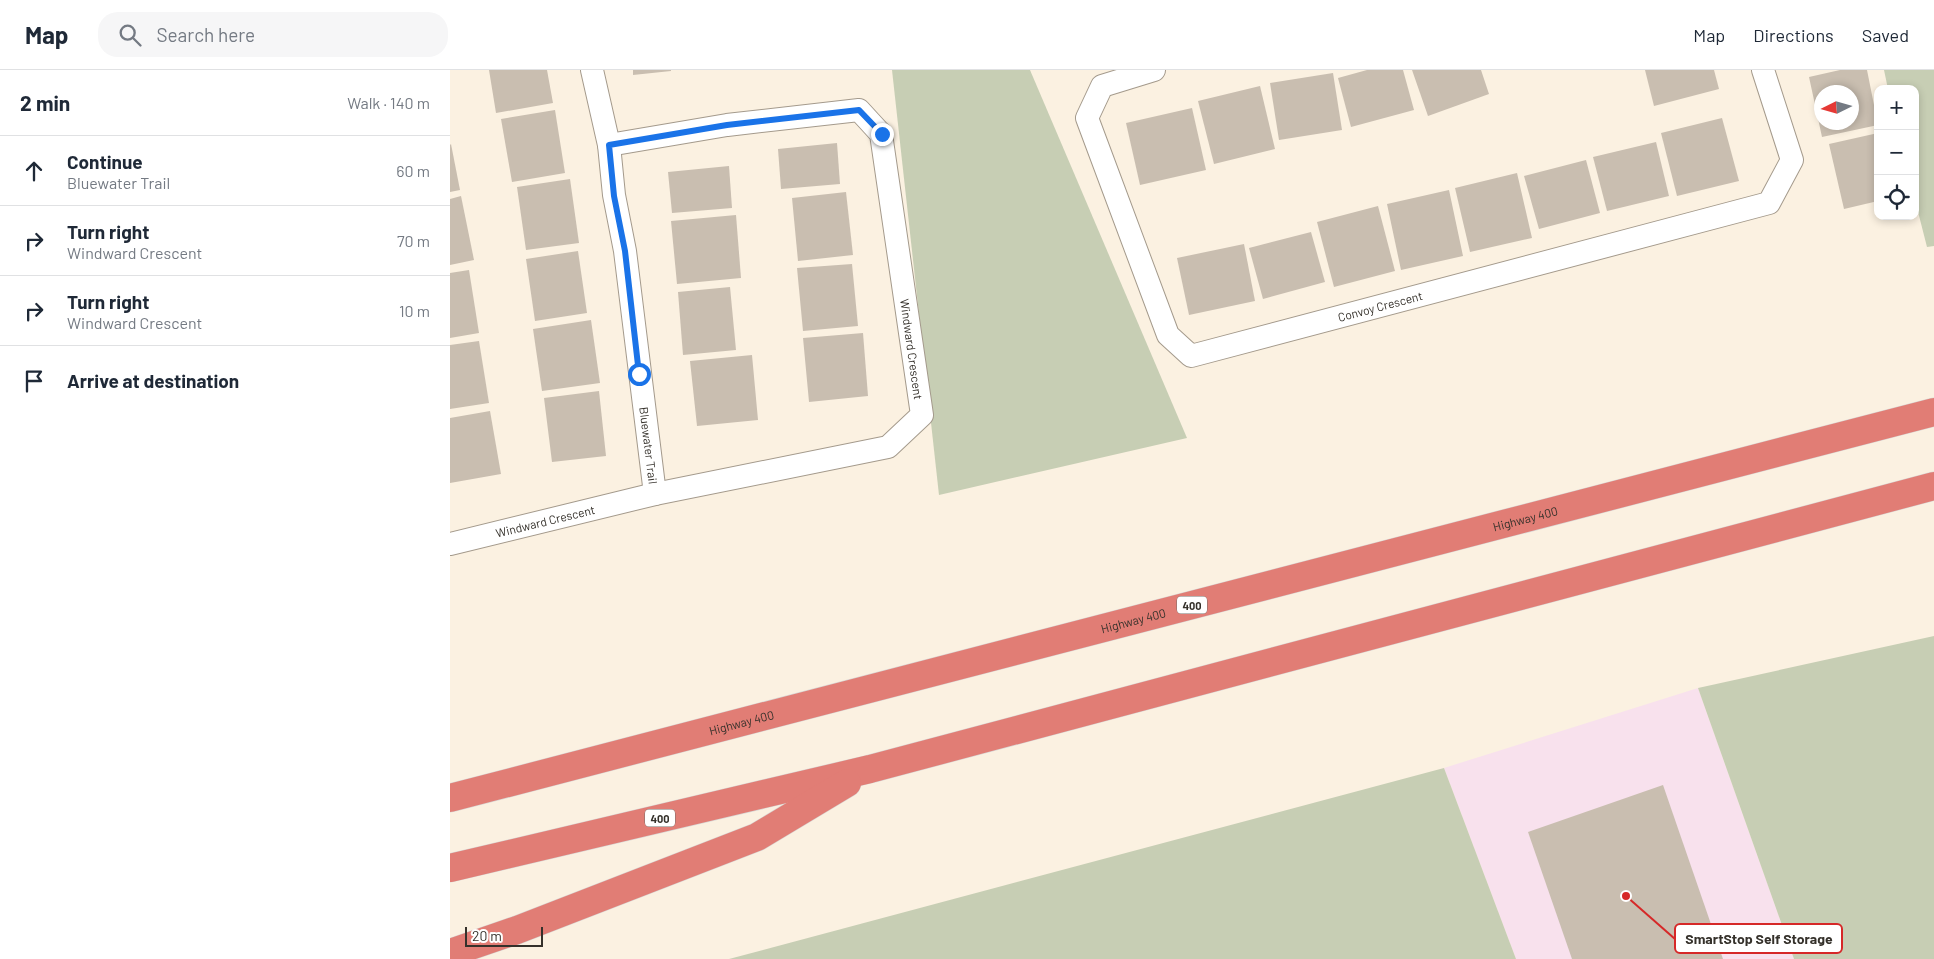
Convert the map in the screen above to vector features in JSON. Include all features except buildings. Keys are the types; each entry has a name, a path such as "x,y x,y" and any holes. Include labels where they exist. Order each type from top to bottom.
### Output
{"highway":[{"name":"Highway 400","path":"450,798 1934,412"},
{"name":"400","path":"450,868 870,769 1934,486"},
{"path":"450,953 517,930 757,836 870,769"}],"street":[{"name":"Bluewater Trail","path":"592,70 609,145 614,196 625,251 655,494"},
{"name":"Convoy Crescent","path":"1154,70 1102,86 1086,118 1168,336 1191,356 1769,203 1792,160 1763,70"},
{"name":"Windward Crescent","path":"450,544 655,494 888,447 922,415 882,134 859,110 727,125 609,145"}],"shaded area":[{"path":"1698,688 1794,959 1516,959 1444,768"}],"green space":[{"path":"892,70 1030,70 1187,438 939,495"},
{"path":"1884,70 1934,70 1934,246 1927,247 1919,216 1919,85 1887,85"},
{"path":"1934,636 1934,959 1794,959 1698,688"},
{"path":"1444,768 1516,959 729,959"}],"place":[{"name":"SmartStop Self Storage","path":"1626,896"}],"route":[{"path":"639,374 625,251 614,196 609,145 727,125 859,110 882,134"}]}
